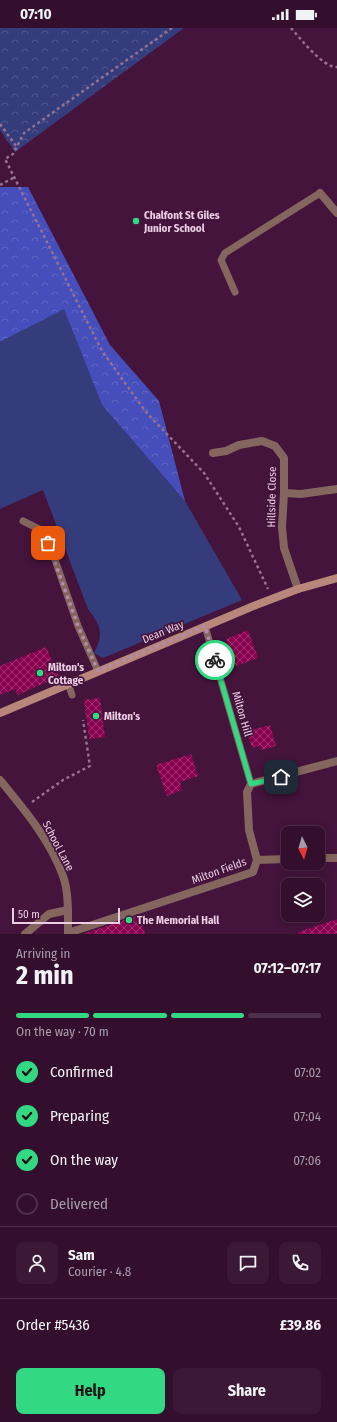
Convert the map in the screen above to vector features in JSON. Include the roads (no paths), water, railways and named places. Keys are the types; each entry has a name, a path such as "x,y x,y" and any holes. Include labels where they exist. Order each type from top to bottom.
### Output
{"street":[{"path":"320,193 337,213"},
{"name":"Hillside Close","path":"213,453 226,451 239,445 262,440 275,446 284,458 282,527 284,548 298,590"},
{"path":"284,492 301,494 337,490"},
{"name":"Dean Way","path":"0,713 205,626 298,590 337,578"},
{"path":"251,784 337,761"},
{"name":"School Lane","path":"0,780 23,808 42,837 63,876 68,910 68,933"},
{"name":"Milton Fields","path":"68,933 253,872 257,860 249,830 247,792 251,784"},
{"path":"325,858 337,858"},
{"path":"257,860 281,859"},
{"path":"25,934 49,914 68,910"}],"lane":[{"path":"235,292 220,260 225,253 320,193"},
{"path":"23,521 43,531 54,554 78,626 98,671"},
{"name":"Milton Hill","path":"205,626 251,784"},
{"path":"68,683 72,695"}],"place":[{"name":"Chalfont St Giles Junior School","path":"136,221"},
{"name":"Milton's Cottage","path":"40,673"},
{"name":"Milton's","path":"96,716"},
{"name":"The Memorial Hall","path":"129,920"}]}
